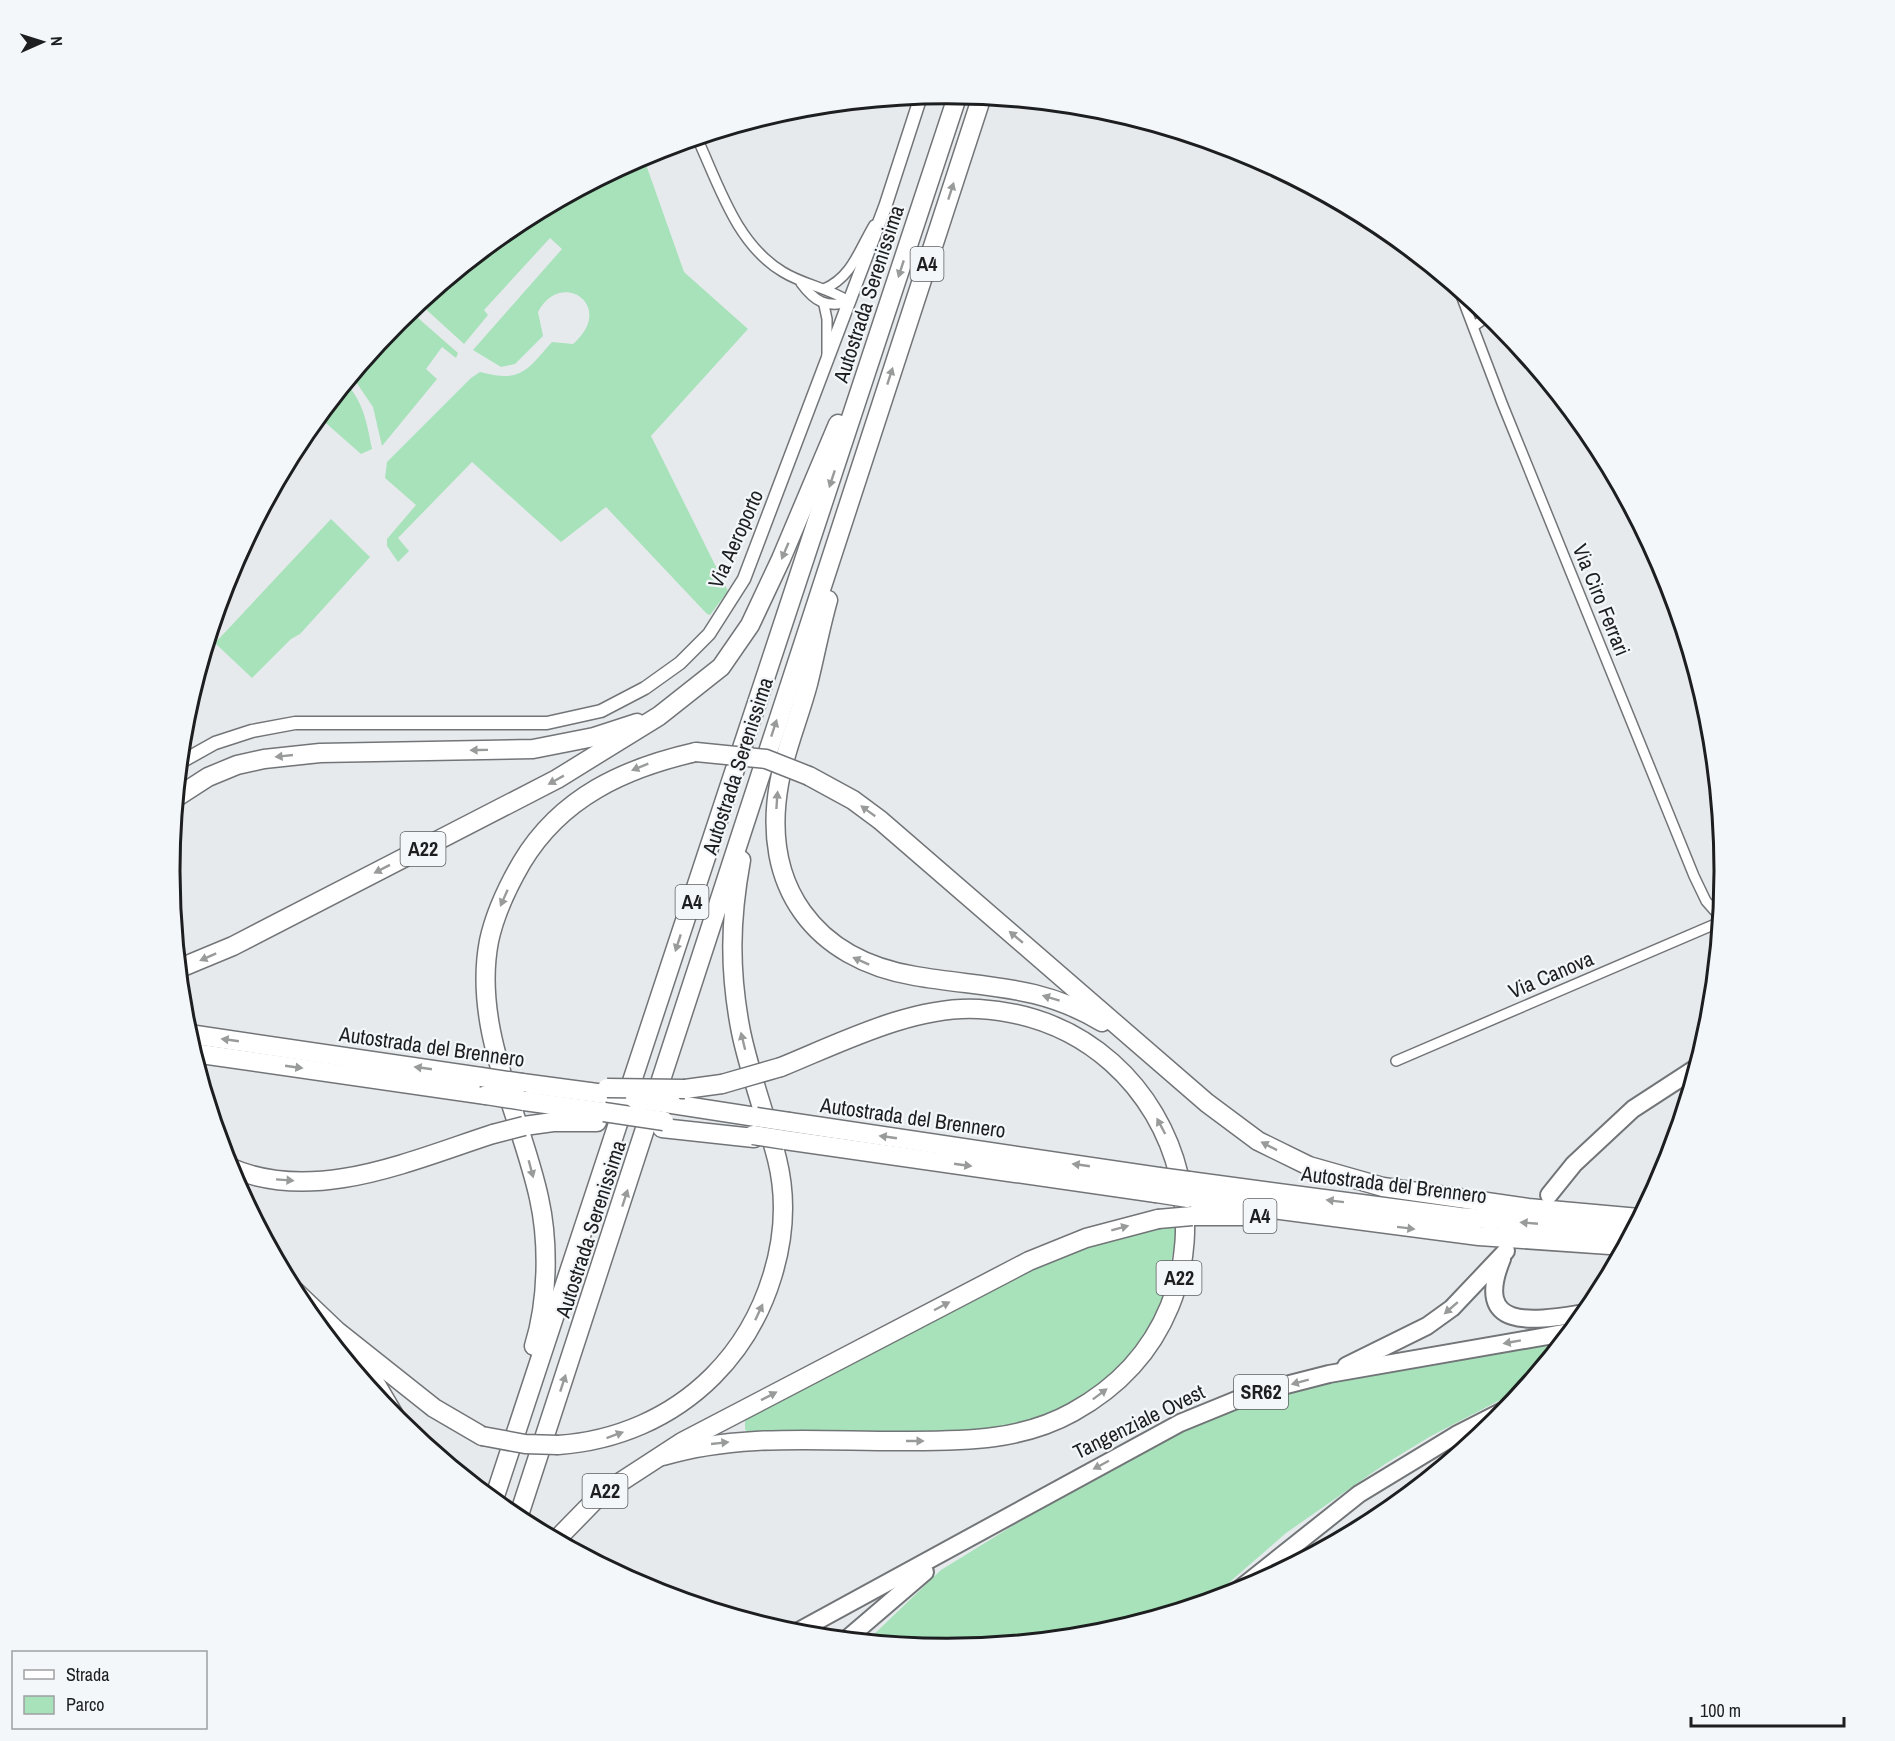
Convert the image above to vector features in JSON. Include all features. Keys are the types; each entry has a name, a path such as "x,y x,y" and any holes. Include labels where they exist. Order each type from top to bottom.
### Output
{"highway":[{"name":"Autostrada Serenissima","path":"497,1490 955,104"},
{"name":"Autostrada Serenissima","path":"521,1508 639,1155 756,783 979,105"},
{"name":"A4","path":"659,716 721,667 750,624 781,559 890,304"},
{"path":"872,432 808,684 778,787 776,847 783,879 812,925 852,957 913,976 1023,990 1054,998 1079,1008 1140,1045"},
{"path":"185,791 208,777 237,765 264,759 320,753 533,748 594,737 659,716"},
{"name":"A22","path":"186,965 233,946 557,779 659,716"},
{"path":"492,1487 501,1450 538,1334 544,1266 539,1199 500,1065 490,1019 487,978 489,942 498,910 513,878 533,844 549,824 576,800 611,779 654,761 696,752 766,759 809,776 852,800 880,820 1207,1103 1258,1141 1309,1166 1383,1187 1438,1196 1540,1210 1631,1217"},
{"path":"329,1324 434,1408 482,1436 525,1444 590,1443 645,1424 703,1386 742,1342 760,1312 770,1285 780,1228 780,1180 777,1160 741,1032 731,968 730,940 736,887 756,783"},
{"name":"A22","path":"607,1104 722,1084 781,1067 866,1032 915,1017 954,1009 975,1008 1019,1014 1068,1033 1094,1048 1121,1071 1155,1114 1170,1143 1183,1184 1186,1213 1179,1278 1159,1328 1122,1377 1086,1405 1036,1428 1000,1437 952,1441 731,1442 690,1448 663,1456"},
{"name":"Autostrada del Brennero","path":"199,1035 481,1077 523,1092 607,1104"},
{"name":"Autostrada del Brennero","path":"203,1054 486,1095 523,1092 544,1085 607,1104 666,1118 1189,1189 1460,1217 1625,1228"},
{"path":"1550,1195 1574,1164 1634,1109 1686,1074"},
{"path":"243,1173 288,1181 337,1178 387,1169 493,1134 553,1122 607,1104"},
{"path":"666,1118 755,1130"},
{"name":"Autostrada del Brennero","path":"786,1134 822,1145 1158,1185"},
{"name":"Autostrada del Brennero","path":"1189,1189 1327,1217 1479,1236 1616,1245"},
{"name":"A4","path":"1158,1219 1192,1216 1327,1217"},
{"name":"A22","path":"563,1534 599,1496 682,1442 1029,1261 1086,1238 1158,1219"},
{"name":"SR62","path":"1329,1374 1427,1326 1452,1308 1506,1251 1498,1271 1495,1290 1498,1303 1505,1312 1517,1319 1535,1321 1572,1315"},
{"path":"337,1331 371,1377"},
{"name":"Tangenziale Ovest","path":"810,1625 953,1548 1004,1517 1180,1423 1251,1394 1329,1374 1558,1334"},
{"path":"1267,1567 1359,1494 1479,1423"},
{"path":"855,1632 953,1548"}],"street":[{"name":"Via Aeroporto","path":"189,757 214,743 252,731 295,723 547,723 601,711 645,688 680,663 709,634 744,579 885,207 918,105"},
{"path":"700,144 741,231 759,254 801,283 824,305 827,320 825,341 827,363"},
{"path":"824,289 838,282 850,271 885,207"},
{"path":"801,283 824,289 850,302"},
{"path":"824,305 835,306 850,302"},
{"name":"Via Ciro Ferrari","path":"1465,305 1519,447 1694,876 1706,902 1713,911"},
{"path":"1474,326 1482,321"},
{"name":"Via Canova","path":"1396,1061 1713,922"}],"green space":[{"path":"646,165 684,272 748,329 651,436 728,591 710,615 606,507 561,542 472,462 398,538 409,551 398,562 387,546 387,539 416,505 385,478 387,462 471,378 480,372 505,376 522,372 552,342 573,344 585,330 589,317 587,306 581,297 571,293 559,293 548,299 538,312 543,336 515,364 501,367 473,350 562,249 550,238 484,310 488,315 464,344 426,309 481,262 521,233 564,206"},
{"path":"417,317 458,353 456,358 442,347 426,369 437,379 382,446 373,407 357,383"},
{"path":"351,390 364,414 372,449 361,454 325,423"},
{"path":"331,519 370,557 300,634 291,639 252,678 216,642"},
{"path":"1180,1224 1157,1319 1109,1381 1048,1417 975,1433 748,1434 745,1429 745,1420 749,1416 1027,1267 1131,1230"},
{"path":"1550,1344 1504,1398 1431,1436 1385,1464 1286,1533 1227,1584 1146,1611 1097,1623 1048,1631 948,1638 875,1634 941,1570 1118,1461 1204,1421 1287,1391"}]}
